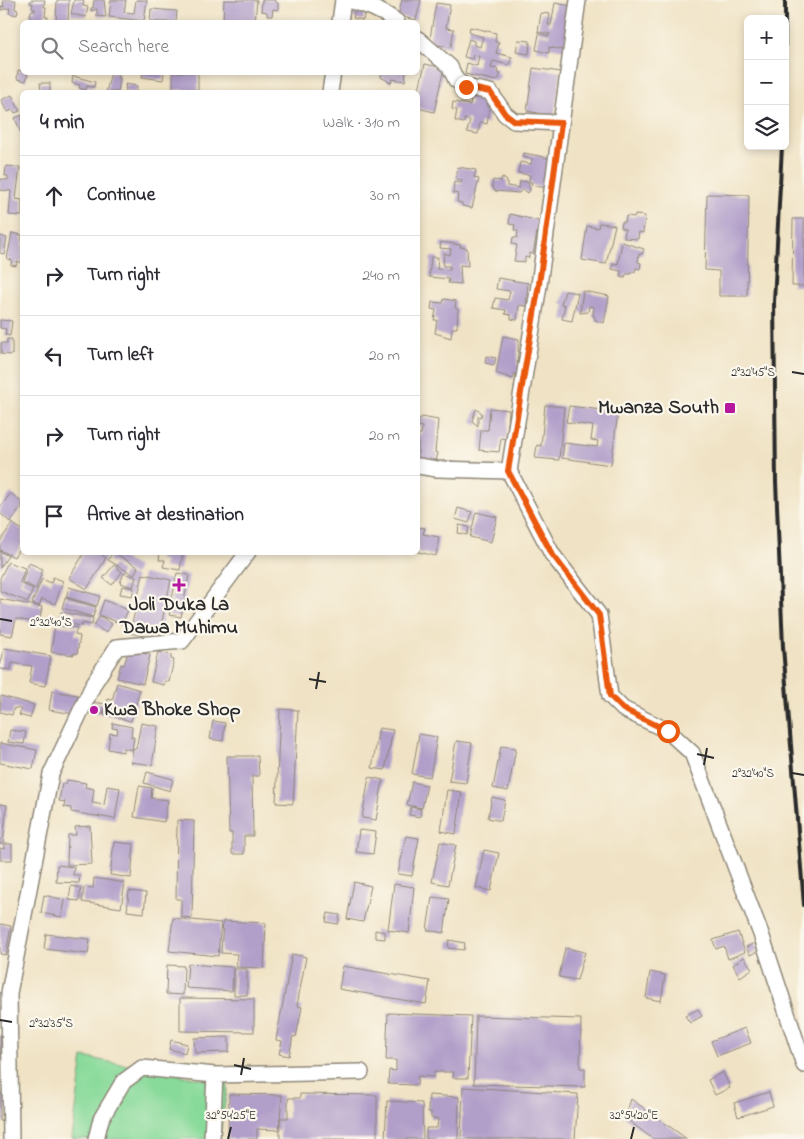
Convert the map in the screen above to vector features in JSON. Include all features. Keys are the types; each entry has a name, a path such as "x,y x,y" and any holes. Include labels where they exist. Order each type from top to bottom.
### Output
{"street":[{"path":"340,20 343,0"},
{"path":"347,0 372,6 394,20"},
{"path":"578,0 539,284 508,471 552,554 599,615 610,696 623,709 668,731 692,753 760,934 804,1065"},
{"path":"420,41 450,67 456,80 466,87 490,92 505,114 514,121 561,123"},
{"path":"330,90 333,75"},
{"path":"420,466 437,469 508,471"},
{"path":"11,1139 9,993 51,774 94,683 117,647 182,641 246,555"},
{"path":"96,1139 101,1119 123,1082 142,1068 215,1075 361,1072"},
{"path":"212,1139 215,1075"}],"green space":[{"path":"83,1057 228,1084 219,1139 72,1139"}],"building":[{"path":"3,0 16,0 15,9 18,10 17,15 9,13 10,8 1,10 1,6 4,7"},
{"path":"31,0 45,0 45,17 48,17 47,20 29,20 31,11 35,11 32,8 33,3 30,3"},
{"path":"57,0 69,0 68,20 56,20"},
{"path":"74,0 84,0 83,6 88,7 86,17 71,14"},
{"path":"94,0 104,0 106,17 97,16 97,9 91,11"},
{"path":"111,0 126,0 124,12 134,13 136,0 147,0 144,20 109,17"},
{"path":"224,0 257,0 255,20 223,20"},
{"path":"262,0 275,0 278,3 278,10 273,9 272,16 267,16 267,12 261,11"},
{"path":"402,0 421,0 416,20 398,16"},
{"path":"436,3 450,5 446,28 454,29 451,47 429,44"},
{"path":"555,3 572,6 564,50 549,47 549,53 536,50 539,34 549,36 550,34 538,32 541,13 550,14 548,25 551,25"},
{"path":"151,9 177,11 176,20 150,20"},
{"path":"355,10 365,12 363,20 353,18"},
{"path":"470,27 496,33 495,42 499,43 496,53 512,57 509,65 493,61 491,68 498,69 497,73 501,74 497,81 465,74 467,63 477,66 479,56 473,55 472,59 464,57 469,39 474,41 474,45 480,47 483,37 469,33"},
{"path":"518,40 530,41 529,54 516,52"},
{"path":"425,64 444,68 434,112 420,108 419,90"},
{"path":"533,68 561,72 554,116 527,111"},
{"path":"18,70 20,70 20,75 27,75 26,81 17,79"},
{"path":"110,75 119,75 118,90 107,90"},
{"path":"142,75 164,75 163,80 142,77"},
{"path":"173,75 198,75 198,90 173,90"},
{"path":"381,75 406,75 405,81 392,79 391,83 381,77"},
{"path":"73,76 95,82 94,87 87,86 86,90 79,88 80,85 72,83"},
{"path":"40,83 50,83 50,90 41,90"},
{"path":"125,84 137,86 136,90 126,90"},
{"path":"469,93 488,99 487,107 490,107 487,124 480,122 478,134 467,132 470,120 464,119 464,123 455,121 457,110 452,109 453,102 470,105 471,100 468,100"},
{"path":"12,95 20,111 15,113 13,110 7,112 1,100"},
{"path":"20,116 20,130 15,118"},
{"path":"524,153 549,158 545,178 548,179 546,188 531,185 532,182 529,182 530,175 518,173 520,162 531,164 532,159 523,157"},
{"path":"6,166 20,167 16,199 20,200 20,216 9,215 11,191 0,190 0,179 8,180 8,176 5,176"},
{"path":"458,167 476,170 474,178 479,179 472,208 462,206 462,203 457,202 458,194 453,193 454,182 461,183 462,180 456,179"},
{"path":"502,177 507,181 507,186 519,188 520,181 528,182 530,190 528,193 523,189 519,193 495,191 492,186 493,180 501,181"},
{"path":"707,194 749,195 747,296 719,296 719,271 705,270"},
{"path":"510,214 539,221 533,254 529,253 529,258 525,257 525,262 514,261 517,245 512,244 513,237 517,238 518,231 514,230 515,225 509,224"},
{"path":"635,215 645,216 643,233 639,232 638,239 624,238 625,229 621,228 622,222 625,222 626,216 635,217"},
{"path":"793,219 804,219 804,286 792,286"},
{"path":"599,223 615,225 606,264 582,260 587,226 598,228"},
{"path":"12,233 20,235 20,262 17,261 16,266 11,265 12,260 7,259"},
{"path":"0,236 7,238 4,254 0,253"},
{"path":"441,242 461,245 460,247 467,248 468,266 460,265 461,284 448,283 449,279 429,277 431,257 438,257 437,269 450,270 450,266 443,266 444,253 450,255 451,249 440,248"},
{"path":"622,242 644,249 642,254 639,254 638,262 641,263 640,269 636,268 635,272 626,274 625,278 620,277 621,271 612,269 613,263 618,264"},
{"path":"498,278 528,283 526,306 519,305 517,320 511,319 511,315 505,314 506,310 493,308 495,298 508,300 510,291 496,289"},
{"path":"565,291 578,293 572,321 562,319 565,305 561,304"},
{"path":"583,291 609,296 604,323 595,320 593,316 594,307 589,306 588,312 580,313"},
{"path":"444,299 456,301 455,308 458,309 457,328 452,328 451,338 435,333 437,320 434,320 436,310 431,309 432,302 443,303"},
{"path":"0,320 12,321 10,336 5,335 6,329 0,328"},
{"path":"503,336 519,339 517,365 521,366 517,374 514,374 513,379 496,373"},
{"path":"7,339 12,339 12,355 1,354 1,343 7,343"},
{"path":"486,356 496,358 494,365 485,363"},
{"path":"545,405 564,407 559,460 535,458 537,445 541,446"},
{"path":"569,406 618,412 611,465 562,458 564,443 597,447 598,441 591,440 593,426 566,422"},
{"path":"490,408 509,410 507,439 501,438 499,452 479,450 481,430 488,430"},
{"path":"476,409 482,413 481,417 478,416 478,426 472,421"},
{"path":"422,417 438,420 435,452 438,453 436,461 431,460 430,466 420,460 420,434 422,427 420,426 420,418"},
{"path":"11,493 20,501 20,510 10,522 0,513 0,507"},
{"path":"458,508 472,512 469,523 455,519"},
{"path":"476,512 497,517 491,542 470,537"},
{"path":"12,523 20,529 20,546 14,557 0,550 0,542"},
{"path":"459,525 469,527 467,535 458,533"},
{"path":"420,527 425,528 423,534 439,537 436,556 420,552"},
{"path":"0,551 8,556 0,568"},
{"path":"83,555 102,555 106,558 87,589 69,578"},
{"path":"111,555 118,555 138,567 134,575 108,560"},
{"path":"160,555 182,555 180,570 163,567 165,560 159,560"},
{"path":"8,562 25,568 20,583 33,589 28,602 0,591 0,578"},
{"path":"29,563 43,569 36,589 22,582"},
{"path":"114,565 122,572 112,585 103,578"},
{"path":"124,573 136,577 133,587 120,583"},
{"path":"177,573 189,575 181,617 169,615"},
{"path":"143,574 171,580 158,639 130,633"},
{"path":"53,577 63,581 55,604 42,599 39,606 32,603 42,579 51,583"},
{"path":"122,586 134,588 132,596 120,594"},
{"path":"69,587 100,596 97,606 66,597"},
{"path":"65,598 96,607 93,617 62,608"},
{"path":"0,599 42,607 39,623 16,619 12,636 0,634"},
{"path":"104,600 128,610 122,624 99,615"},
{"path":"61,612 93,618 92,625 82,623 82,626 59,622"},
{"path":"100,616 112,624 106,633 94,625"},
{"path":"55,625 77,628 75,635 80,636 77,654 51,652"},
{"path":"4,648 51,656 45,686 29,683 32,666 12,663 11,670 0,669"},
{"path":"129,649 150,655 143,684 117,678 121,664 124,665"},
{"path":"158,652 171,655 171,659 174,660 169,682 165,681 164,685 151,682"},
{"path":"117,683 140,690 131,721 104,714 108,699 112,700"},
{"path":"52,691 78,695 75,714 49,710"},
{"path":"1,696 34,705 30,718 19,715 21,709 14,708 12,715 0,712"},
{"path":"92,702 105,704 103,714 90,711"},
{"path":"280,709 298,710 293,804 276,803"},
{"path":"213,721 225,723 223,741 210,739"},
{"path":"113,723 132,727 131,737 134,737 132,750 123,748 123,752 108,749 110,733 117,734 118,729 112,728"},
{"path":"141,723 158,726 152,765 131,762 133,748 136,749"},
{"path":"379,728 393,730 385,770 372,768"},
{"path":"10,730 26,732 24,744 8,742"},
{"path":"419,734 437,737 430,777 412,774"},
{"path":"456,741 472,743 466,783 449,781"},
{"path":"0,743 37,750 33,769 0,763"},
{"path":"501,746 516,748 508,791 493,788"},
{"path":"227,756 258,756 259,776 252,776 253,836 244,836 244,854 232,854 232,833 229,833"},
{"path":"147,772 173,779 170,791 144,783"},
{"path":"369,777 383,780 376,820 362,818"},
{"path":"67,780 86,783 85,787 94,789 92,803 104,805 107,786 120,788 115,819 71,812 71,808 64,807 65,802 59,801 62,784 66,784"},
{"path":"412,782 427,785 422,808 407,805"},
{"path":"139,786 152,788 151,798 168,800 164,822 134,817"},
{"path":"447,790 462,792 456,834 441,831"},
{"path":"492,797 505,800 501,821 488,818"},
{"path":"0,804 7,805 3,844 0,844"},
{"path":"411,807 421,809 420,817 409,815"},
{"path":"177,820 194,821 192,918 181,917 181,899 176,899"},
{"path":"90,826 92,864 67,865 68,835 76,835 75,827"},
{"path":"359,830 376,832 373,854 356,852"},
{"path":"406,836 419,838 412,876 398,874"},
{"path":"114,842 134,844 131,878 110,875"},
{"path":"440,842 456,845 448,885 432,882"},
{"path":"4,844 12,844 12,860 0,860 0,848 4,849"},
{"path":"484,850 499,853 491,891 476,888"},
{"path":"57,865 74,867 73,875 80,875 79,883 56,882"},
{"path":"94,878 125,883 121,908 82,902 84,887 93,888"},
{"path":"354,882 371,886 363,922 347,919"},
{"path":"394,884 414,887 409,933 388,930"},
{"path":"71,886 81,888 79,901 69,900"},
{"path":"129,891 146,893 144,913 127,911"},
{"path":"44,895 65,900 62,917 41,913"},
{"path":"432,897 449,899 444,933 427,930"},
{"path":"328,913 340,915 338,924 326,922"},
{"path":"173,918 221,923 218,956 169,951"},
{"path":"223,921 266,923 264,968 236,967 237,954 221,953"},
{"path":"0,924 11,926 6,955 0,954"},
{"path":"375,930 385,932 385,939 375,938"},
{"path":"738,932 745,952 728,959 724,946 716,949 713,940"},
{"path":"46,934 90,939 88,954 44,949"},
{"path":"449,940 465,943 464,950 448,948"},
{"path":"755,943 758,951 750,955 746,947"},
{"path":"565,948 585,952 577,980 559,977"},
{"path":"292,954 306,957 297,1006 302,1007 296,1037 293,1036 289,1056 279,1054 282,1041 276,1040"},
{"path":"744,957 752,969 740,977 733,965"},
{"path":"188,964 233,967 232,991 186,988"},
{"path":"167,965 184,966 183,995 166,994"},
{"path":"343,966 430,981 426,1004 339,989"},
{"path":"234,969 247,969 247,995 234,995"},
{"path":"650,972 665,975 661,1001 646,998"},
{"path":"180,998 254,999 254,1032 180,1031"},
{"path":"698,1009 702,1016 690,1023 685,1016"},
{"path":"388,1013 471,1016 468,1078 453,1078 454,1072 434,1072 434,1077 418,1076 417,1085 388,1084 389,1070 396,1071 396,1060 386,1060"},
{"path":"476,1016 581,1019 580,1068 585,1068 585,1087 474,1084"},
{"path":"745,1028 751,1043 717,1056 711,1041"},
{"path":"0,1035 9,1036 5,1068 0,1068"},
{"path":"229,1037 229,1052 195,1053 194,1038"},
{"path":"171,1040 187,1044 185,1053 169,1049"},
{"path":"723,1072 730,1088 715,1095 708,1080"},
{"path":"463,1087 578,1094 575,1139 461,1139"},
{"path":"769,1092 773,1106 738,1117 734,1103"},
{"path":"0,1093 9,1095 4,1122 0,1121"},
{"path":"229,1094 282,1095 279,1130 257,1129 257,1139 228,1139"},
{"path":"300,1094 377,1095 377,1139 280,1139 280,1118 288,1118 288,1098 300,1098"},
{"path":"429,1095 459,1097 458,1139 426,1139 426,1128 437,1128 438,1119 431,1118 431,1112 428,1112"},
{"path":"631,1099 687,1139 653,1139 625,1118"},
{"path":"387,1101 422,1103 423,1139 385,1139"}],"railway":[{"path":"785,0 785,60"},
{"path":"782,150 774,302 776,482 783,647 804,905"}],"place":[{"name":"Mwanza South","path":"730,408"},
{"name":"Joli Duka La Dawa Muhimu","path":"179,585"},
{"name":"Kwa Bhoke Shop","path":"94,710"}],"route":[{"path":"466,87 490,92 505,114 514,121 561,123 539,284 508,471 552,554 599,615 610,696 623,709 668,731"}]}
